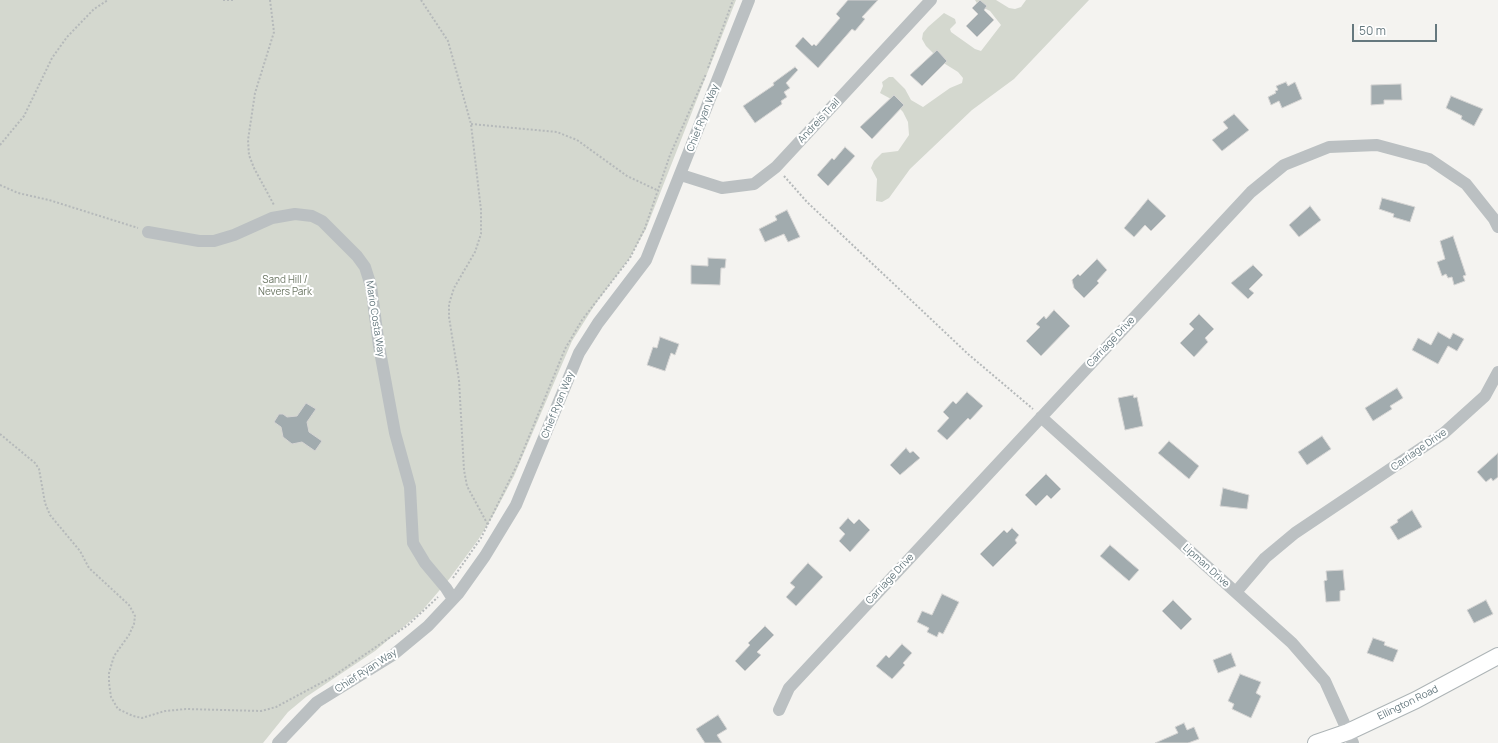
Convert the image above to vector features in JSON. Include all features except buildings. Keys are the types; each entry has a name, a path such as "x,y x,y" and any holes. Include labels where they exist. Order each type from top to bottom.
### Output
{"main road":[{"name":"Ellington Road","path":"1316,743 1350,737 1498,656"}],"street":[{"name":"Chief Ryan Way","path":"278,743 317,702 393,655 428,626 453,599 486,556 516,505 579,354 598,323 646,260 681,175 749,0"},
{"name":"Andreis Trail","path":"681,175 725,188 754,184 776,167 931,0"},
{"name":"Carriage Drive","path":"779,710 790,688 1041,417 1251,192 1284,165 1329,147 1377,145 1429,159 1466,184 1494,219 1498,227"},
{"name":"Mario Costa Way","path":"148,232 214,241 234,235 272,218 295,214 312,216 322,221 357,256 365,268 371,286 379,346 395,434 410,488 413,543 424,563 446,588 453,599"},
{"name":"Carriage Drive","path":"1236,592 1265,558 1295,533 1444,433 1485,396 1498,372"},
{"name":"Lipman Drive","path":"1041,417 1292,643 1326,681 1350,737"}],"path":[{"path":"0,145 24,116 52,58 67,37 94,9 108,0"},
{"path":"223,0 234,0"},
{"path":"270,0 274,32 255,94 248,140 248,155 268,197 282,216"},
{"path":"421,0 448,41 471,124 481,210 481,234 475,252 454,288 449,304 449,317 459,380 464,470 467,486 488,525"},
{"path":"0,434 35,463 39,469 45,503 50,515 80,551 89,568 129,605 135,616 130,635 114,656 110,673 109,683 111,697 118,709 133,716 142,718 165,711 186,709 261,711 276,707 332,677 408,625 446,588 481,538 519,461 565,349 582,320 630,258 645,228 670,155 708,70 733,0"},
{"path":"471,124 557,132 577,140 627,176 672,197"},
{"path":"776,167 807,202 968,354 1041,417"},
{"path":"0,185 18,193 49,200 148,232"}],"green space":[{"name":"Sand Hill / Nevers Park","path":"0,0 736,0 646,229 629,259 596,303 572,341 514,476 478,540 450,578 421,612 375,651 306,697 288,712 263,743 0,743"},
{"path":"975,0 996,0 1009,8 1015,9 1021,7 1026,0 1089,0 1014,79 972,110 910,169 889,198 882,202 876,201 877,179 871,168 874,161 882,153 898,151 909,135 908,122 903,112 891,99 880,93 883,86 882,82 889,77 893,77 905,89 911,100 923,107 950,88 962,83 963,78 958,72 942,62 926,46 922,39 923,33 928,27 944,13 955,19 956,23 950,29 951,32 975,49 981,51 1001,25 990,11 978,5"}]}
